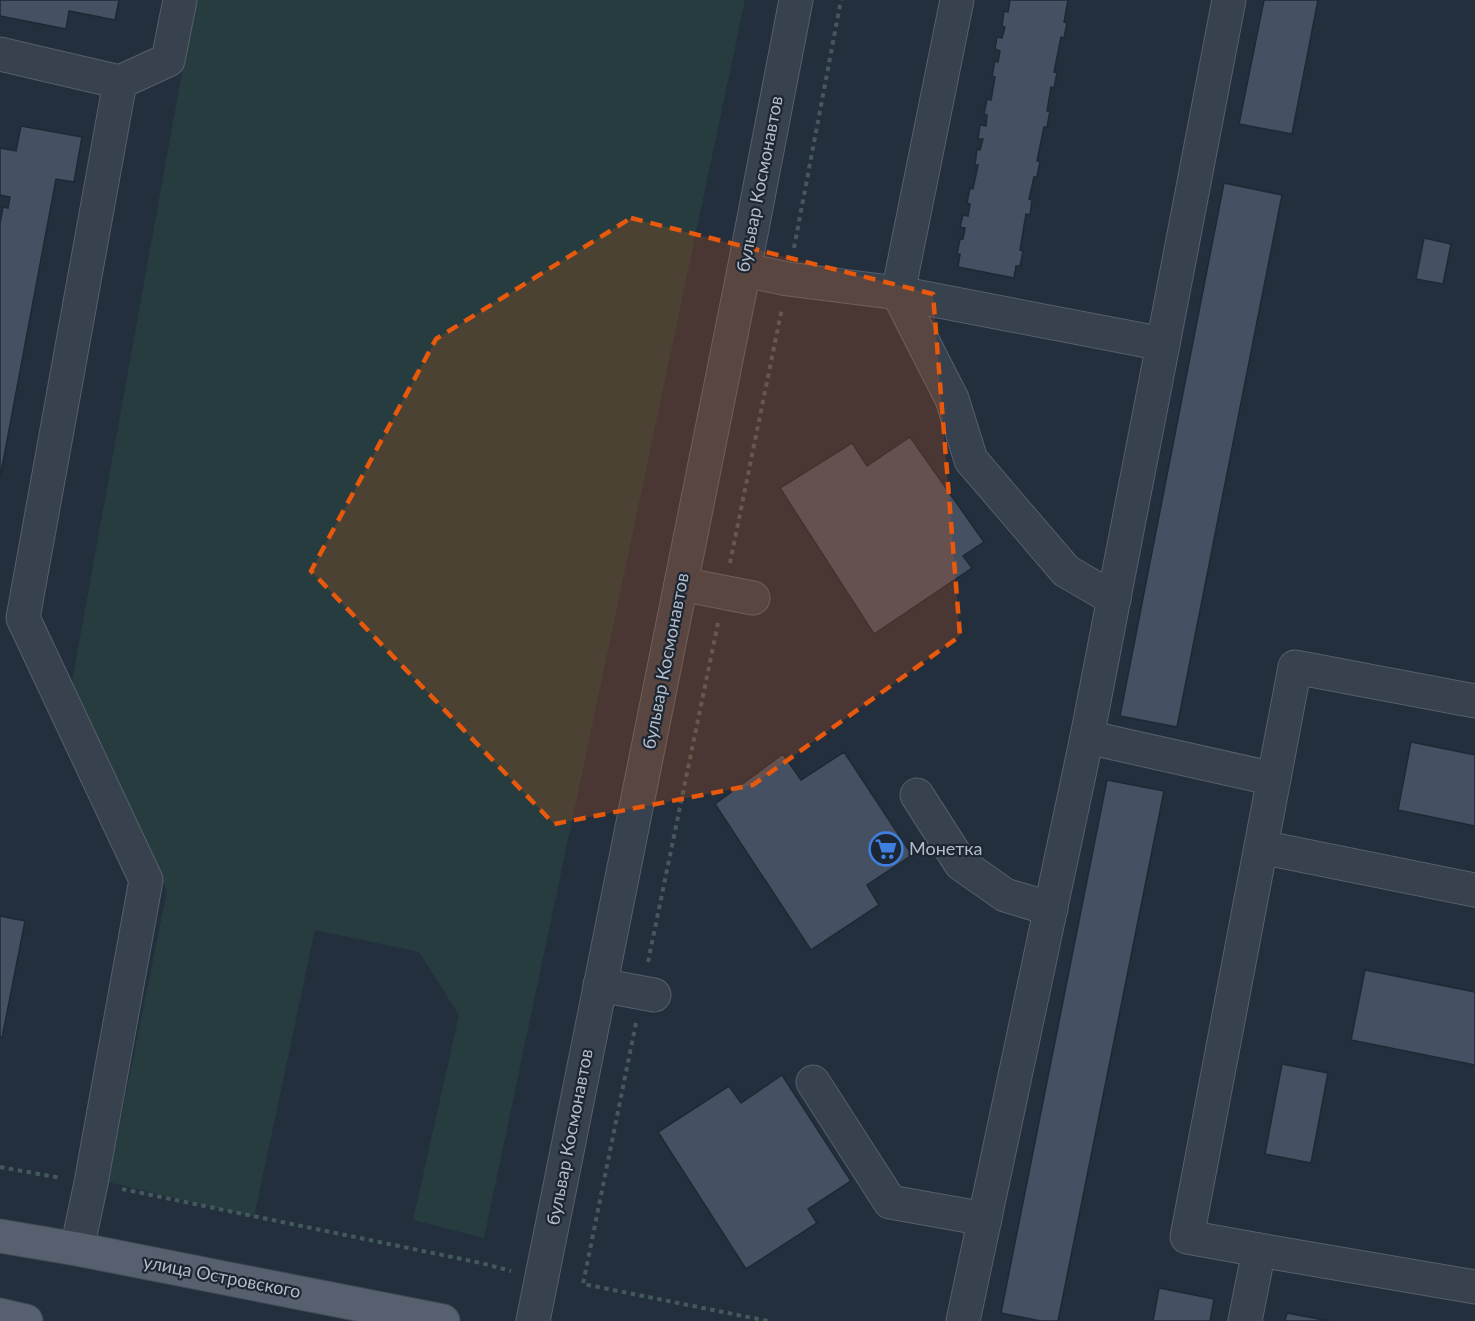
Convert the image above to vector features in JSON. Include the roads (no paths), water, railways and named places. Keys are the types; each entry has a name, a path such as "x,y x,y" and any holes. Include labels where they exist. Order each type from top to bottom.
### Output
{"main road":[{"name":"улица Островского","path":"0,1236 443,1321"},
{"path":"0,1316 26,1321"}],"street":[{"path":"0,54 120,82 168,60 180,0"},
{"name":"бульвар Космонавтов","path":"533,1321 796,0"},
{"path":"957,0 898,293 952,399 971,460 1066,571 1114,599"},
{"path":"963,1321 1088,737 1229,0"},
{"path":"77,1249 146,880 23,618 120,82"},
{"path":"744,270 788,279 898,293 1163,344"},
{"path":"681,584 739,596"},
{"path":"1475,701 1295,667 1187,1237 1475,1287"},
{"path":"1088,737 1274,779"},
{"path":"916,795 961,864 1005,896 1051,909"},
{"path":"1261,847 1475,890"},
{"path":"600,985 648,994"},
{"path":"813,1082 891,1202 985,1219"},
{"path":"1245,1321 1259,1250"}],"place":[{"name":"Монетка","path":"886,849"}]}
